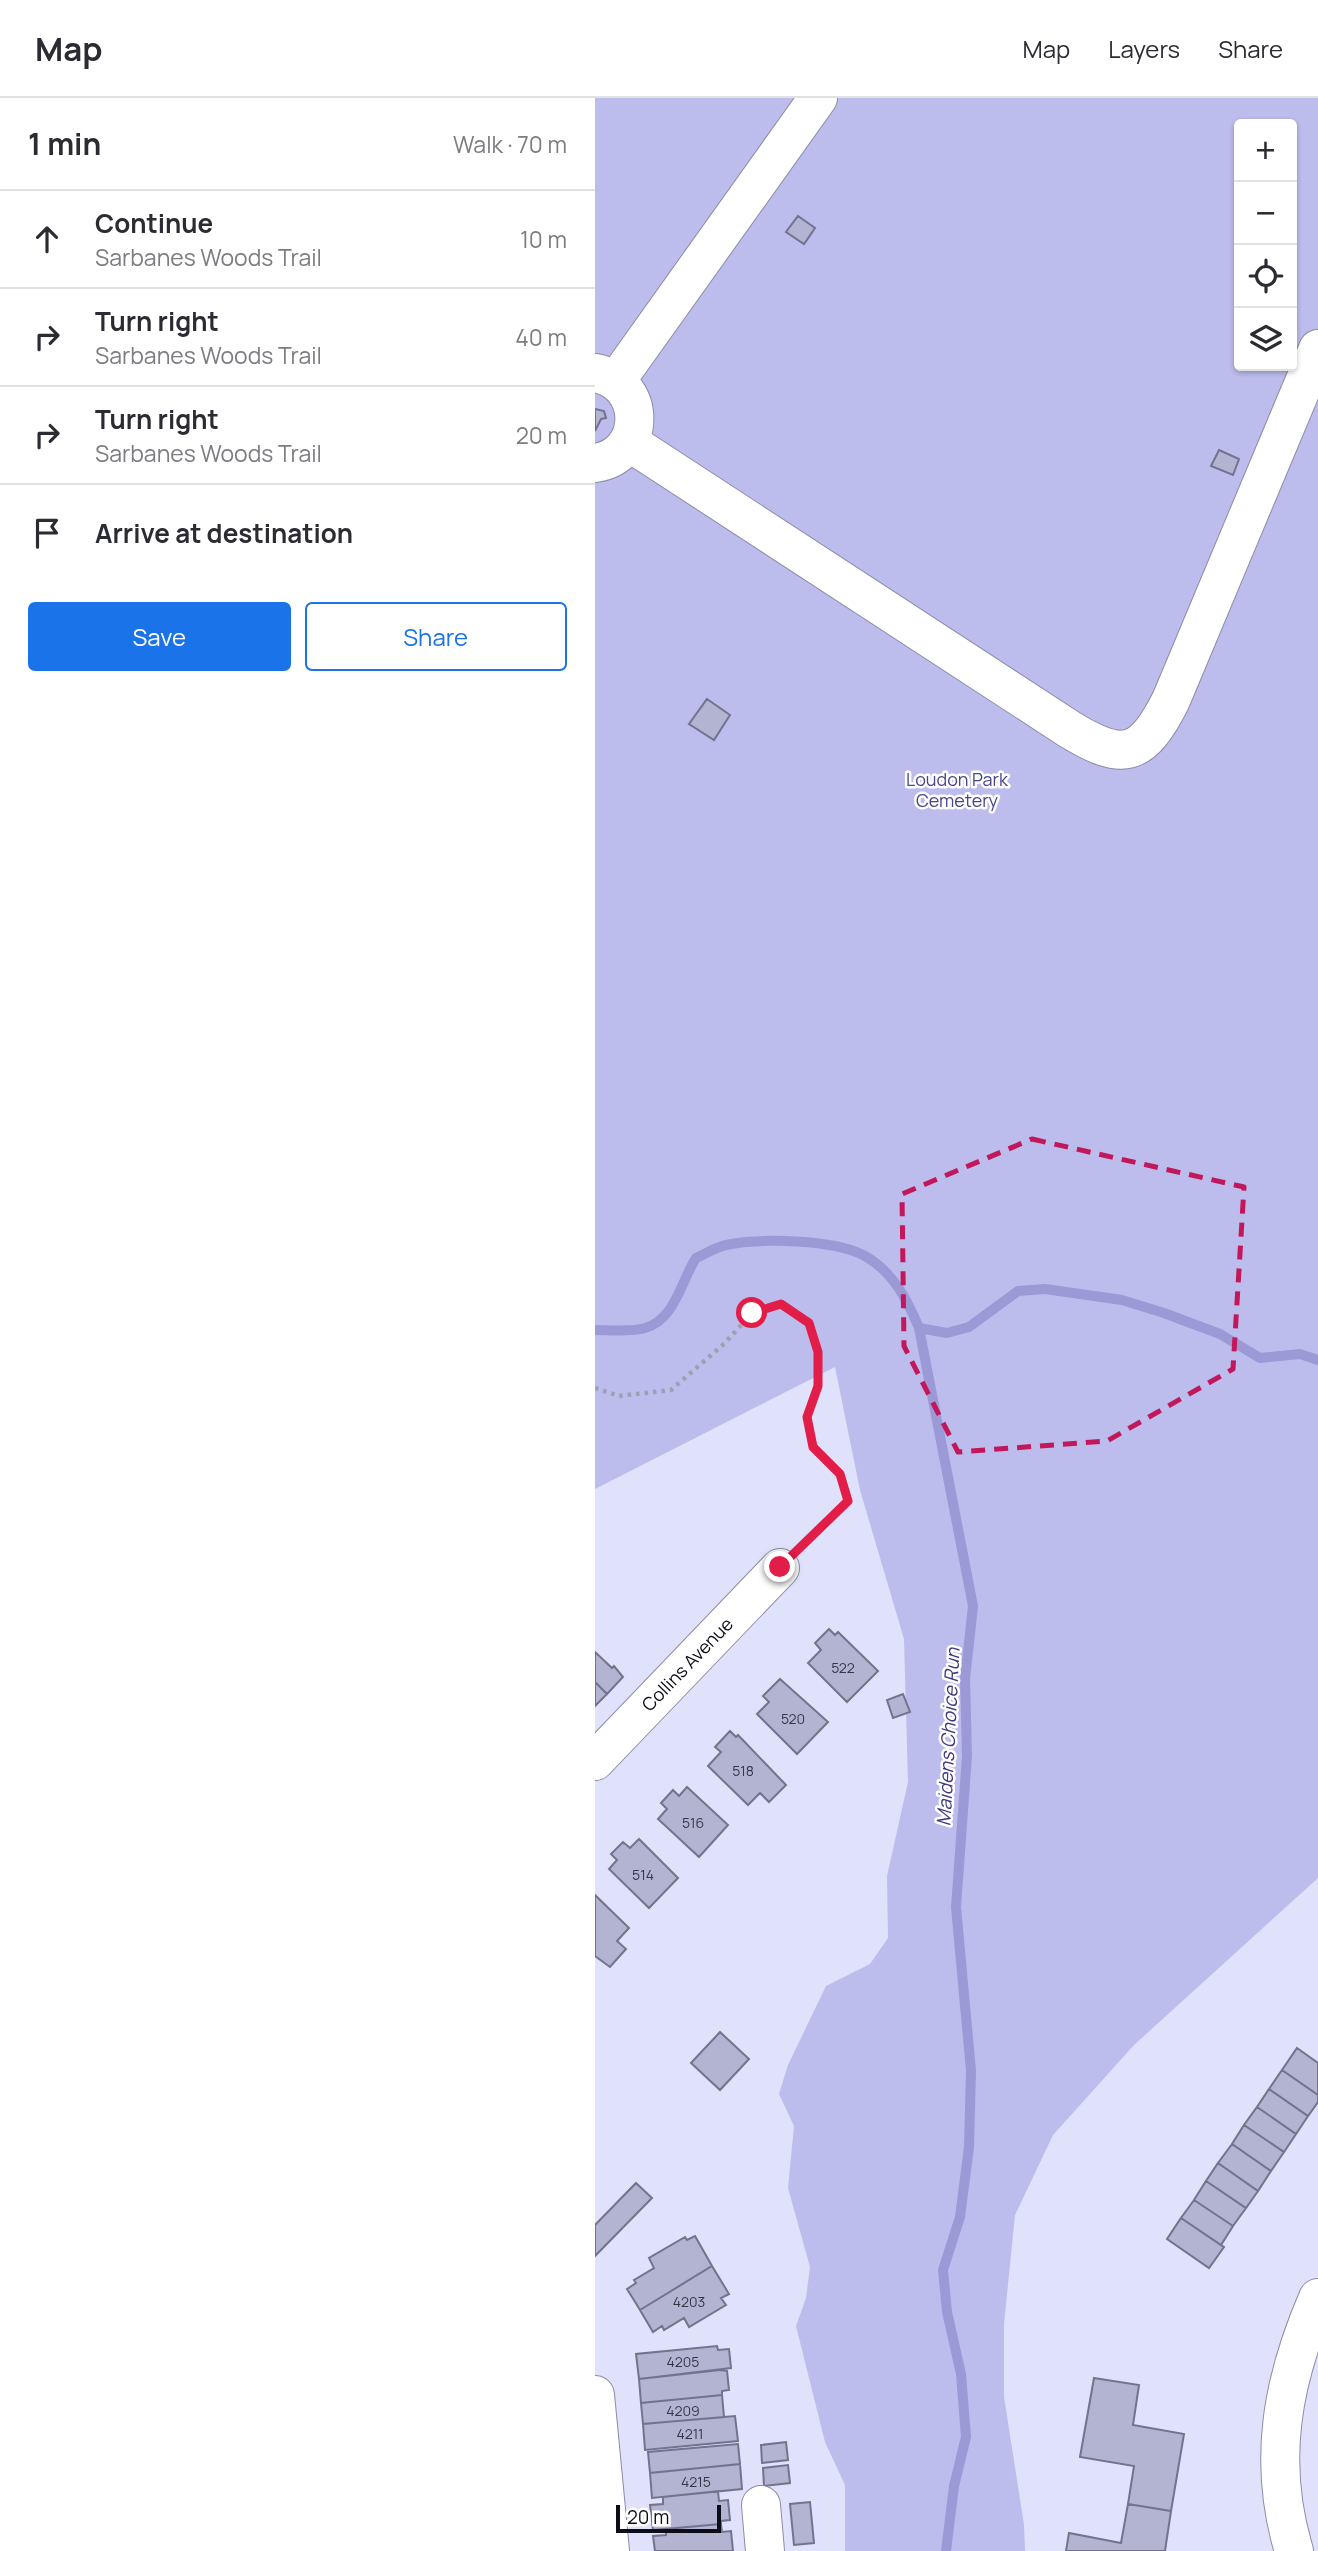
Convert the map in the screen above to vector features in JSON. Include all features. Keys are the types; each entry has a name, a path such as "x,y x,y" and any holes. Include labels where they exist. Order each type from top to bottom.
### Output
{"street":[{"path":"595,463 619,454 629,442 636,416 626,390 606,377 818,98"},
{"path":"629,442 1069,729 1096,746 1120,752 1141,743 1157,728 1171,700 1318,349"},
{"name":"Collins Avenue","path":"595,1761 780,1567"},
{"path":"1294,2551 1278,2470 1282,2407 1314,2314"},
{"path":"595,2395 610,2551"},
{"path":"761,2505 765,2551"}],"path":[{"path":"595,1388 619,1396 671,1390 725,1343 752,1313 781,1304 809,1323 818,1352 818,1386 807,1417 813,1447 840,1474 848,1501 780,1567"}],"highlighted area":[{"path":"1032,1139 1244,1187 1233,1369 1107,1441 958,1452 904,1346 902,1194"}],"green space":[{"name":"Loudon Park Cemetery","path":"595,98 1318,98 1318,1878 1134,2045 1053,2135 1015,2215 1004,2324 1004,2397 1024,2525 1025,2551 845,2551 845,2485 825,2442 796,2326 806,2298 810,2267 788,2188 794,2126 779,2094 788,2065 826,1986 870,1964 888,1938 887,1876 908,1782 904,1639 860,1490 835,1367 595,1489"}],"building":[{"path":"798,216 815,228 804,244 786,232"},
{"path":"595,409 604,411 606,418 601,419 595,431"},
{"path":"1219,450 1239,459 1233,475 1211,466"},
{"path":"707,699 730,715 714,740 689,724"},
{"path":"829,1629 835,1635 838,1632 878,1671 847,1702 808,1663 821,1650 815,1643"},
{"path":"595,1652 612,1668 614,1666 623,1677 607,1694 595,1682"},
{"path":"780,1679 828,1722 797,1754 757,1714 769,1702 763,1696"},
{"path":"595,1682 607,1694 595,1706"},
{"path":"903,1694 910,1712 893,1718 887,1700"},
{"path":"730,1731 736,1737 738,1735 786,1785 769,1802 760,1793 748,1805 708,1766 721,1752 715,1747"},
{"path":"687,1787 728,1825 699,1857 658,1819 667,1809 661,1803 673,1790 679,1796"},
{"path":"639,1839 678,1878 649,1908 609,1869 617,1860 611,1854 623,1842 630,1848"},
{"path":"595,1895 629,1928 617,1941 626,1949 610,1967 595,1956"},
{"path":"720,2032 749,2059 720,2090 691,2063"},
{"path":"1297,2048 1318,2063 1318,2095 1282,2070"},
{"path":"1282,2070 1318,2095 1318,2102 1308,2116 1269,2089"},
{"path":"1269,2089 1308,2116 1296,2134 1257,2107"},
{"path":"1257,2107 1296,2134 1284,2152 1244,2125"},
{"path":"1244,2125 1284,2152 1271,2171 1232,2144"},
{"path":"1232,2144 1271,2171 1258,2191 1218,2163"},
{"path":"1218,2163 1258,2191 1246,2208 1206,2181"},
{"path":"1206,2181 1246,2208 1233,2226 1194,2200"},
{"path":"636,2183 652,2198 595,2256 595,2225"},
{"path":"1194,2200 1233,2226 1221,2245 1181,2218"},
{"path":"1181,2218 1224,2247 1209,2268 1167,2239"},
{"path":"695,2236 712,2266 640,2310 627,2289 636,2283 634,2280 654,2268 649,2258 685,2237 687,2240"},
{"path":"712,2266 729,2294 721,2298 726,2305 689,2327 684,2318 664,2330 662,2326 653,2332 640,2310"},
{"path":"717,2346 718,2350 729,2349 731,2368 639,2379 636,2354"},
{"path":"727,2371 729,2390 722,2391 722,2395 641,2403 639,2379"},
{"path":"1094,2378 1139,2385 1133,2425 1184,2434 1171,2511 1128,2504 1134,2466 1080,2457"},
{"path":"722,2395 724,2417 643,2424 641,2403"},
{"path":"735,2416 738,2441 645,2450 643,2424"},
{"path":"786,2442 788,2460 762,2463 761,2445"},
{"path":"738,2444 740,2464 650,2473 648,2452"},
{"path":"740,2464 742,2489 652,2498 650,2473"},
{"path":"788,2465 790,2483 764,2486 763,2468"},
{"path":"718,2491 719,2501 728,2500 730,2520 721,2521 721,2524 653,2530 650,2505 663,2504 663,2497"},
{"path":"810,2502 814,2543 794,2545 790,2504"},
{"path":"1128,2504 1171,2511 1165,2551 1066,2551 1069,2533 1121,2543"},
{"path":"721,2524 722,2532 731,2531 733,2551 655,2551 653,2536 666,2535 666,2529"}],"waterway":[{"name":"Maidens Choice Run","path":"595,1330 633,1330 655,1324 664,1317 676,1299 696,1258 726,1245 758,1241 816,1243 852,1250 865,1256 884,1270 898,1287 919,1328 973,1606 965,1679 967,1756 956,1907 971,2071 969,2147 960,2217 943,2270 947,2312 961,2374 966,2437 954,2486 946,2551"},
{"path":"919,1328 947,1333 969,1327 1018,1291 1045,1289 1122,1300 1164,1313 1220,1334 1260,1358 1300,1354 1318,1360"}],"route":[{"path":"752,1313 781,1304 809,1323 818,1352 818,1386 807,1417 813,1447 840,1474 848,1501 780,1567"}]}
